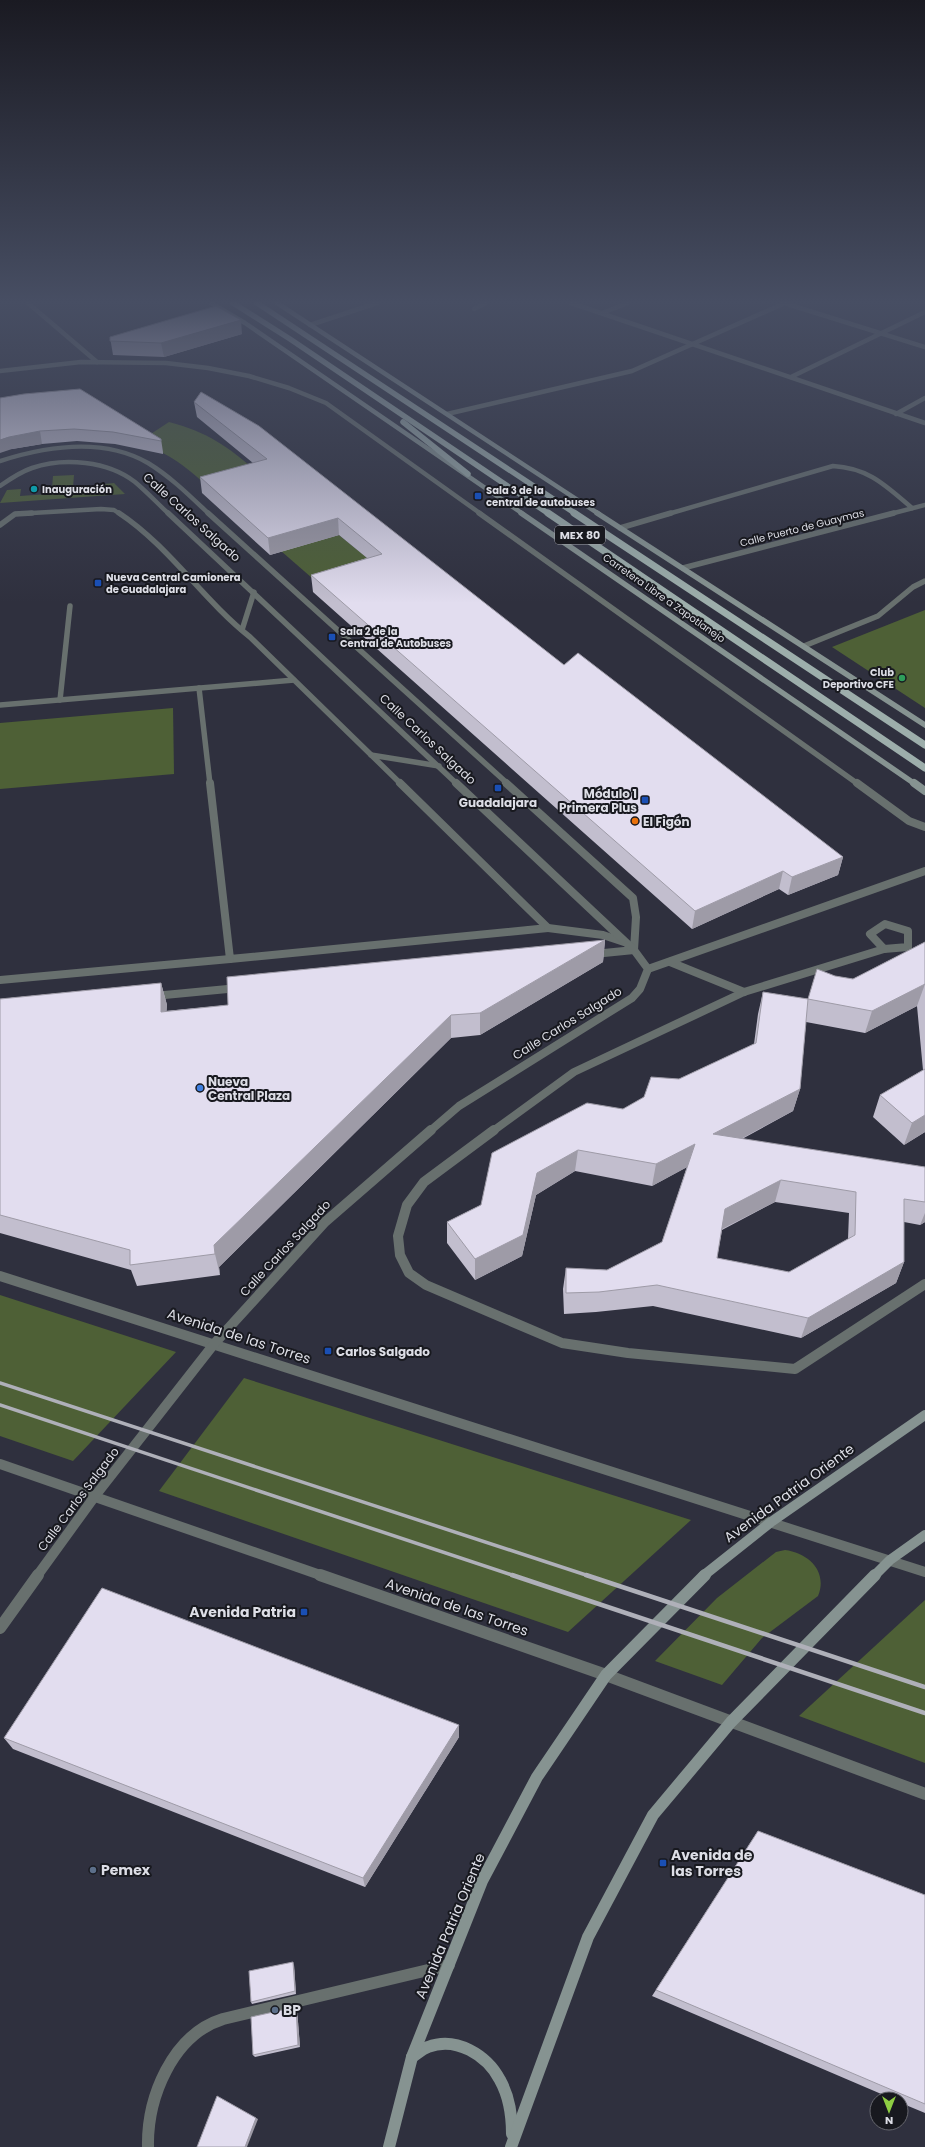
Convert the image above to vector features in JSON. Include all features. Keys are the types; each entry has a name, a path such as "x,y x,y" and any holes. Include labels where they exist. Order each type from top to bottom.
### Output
{"main road":[{"name":"Carretera Libre a Zapotlanejo","path":"363,403 925,791"},
{"path":"382,403 419,436 468,474"},
{"name":"Carretera Libre a Zapotlanejo","path":"386,403 925,768"},
{"name":"Carretera Libre a Zapotlanejo","path":"408,403 925,745"},
{"path":"430,403 925,725"},
{"name":"Avenida Patria Oriente","path":"389,2147 412,2057 482,1881 537,1777 606,1675 698,1580 771,1522 925,1416"},
{"path":"512,2143 588,1937 653,1814 732,1722 890,1560 925,1535"},
{"path":"412,2057 428,2047 446,2044 463,2046 480,2055 495,2070 505,2090 511,2113 512,2143"}],"street":[{"path":"326,403 909,821 925,827"},
{"path":"447,414 495,403"},
{"path":"865,403 925,423"},
{"path":"896,414 916,403"},
{"path":"0,461 42,450 88,448 128,454 148,464 163,474 633,898 636,917 634,950 587,955"},
{"name":"Calle Carlos Salgado","path":"0,486 18,473 39,466 54,464 91,464 117,471 149,494 634,950 648,969 640,989 632,998 459,1106 325,1222 214,1344 95,1496 0,1628"},
{"path":"620,528 833,466 857,468 867,472 912,508"},
{"name":"Calle Puerto de Guaymas","path":"683,568 925,504"},
{"path":"0,525 9,516 15,514 101,509 114,510 134,524 209,597 227,619 242,630 372,755 548,928"},
{"path":"804,646 878,616 913,587 925,581"},
{"path":"242,630 254,592"},
{"path":"60,700 70,606"},
{"path":"0,704 294,680"},
{"path":"199,688 230,959"},
{"path":"372,755 439,766"},
{"path":"648,969 925,871"},
{"path":"884,949 870,934 885,924 908,931 908,947 884,949 744,992 574,1072 424,1182 407,1205 398,1236 400,1256 409,1274 426,1285 562,1343 628,1353 795,1369 925,1284"},
{"path":"0,980 548,928 603,935 625,942"},
{"path":"670,962 744,992"},
{"path":"143,997 246,987"},
{"name":"Avenida de las Torres","path":"0,1276 925,1572"},
{"name":"Avenida de las Torres","path":"0,1464 606,1675 925,1794"},
{"path":"148,2147 152,2111 160,2083 172,2061 187,2042 204,2027 223,2019 449,1965"}],"green space":[{"path":"169,422 197,431 220,443 241,458 263,477 213,491 195,475 169,456 137,443"},
{"path":"74,475 73,487 52,488 53,476"},
{"path":"114,483 125,494 0,503 7,490 21,489 20,496 104,490 104,484"},
{"path":"339,535 370,560 327,591 281,551"},
{"name":"Club Deportivo CFE","path":"925,610 925,708 832,647"},
{"path":"173,708 174,774 0,789 0,723"},
{"path":"0,1295 176,1352 73,1461 0,1436"},
{"path":"244,1378 691,1520 568,1632 159,1491"},
{"path":"785,1550 802,1555 814,1565 820,1579 818,1596 762,1638 722,1685 655,1661 717,1598 776,1552"},
{"path":"925,1600 925,1763 799,1716"}],"building":[{"path":"0,403 103,403 161,439 161,441 113,432 74,429 40,431 0,440"},
{"path":"196,403 220,403 259,426 564,665 578,653 843,857 792,877 783,871 695,911 311,575 382,554 338,518 268,538 200,477 267,459"},
{"name":"Nueva Central Plaza","path":"605,940 480,1013 451,1015 214,1245 215,1254 130,1265 130,1250 0,1215 0,999 161,983 161,1012 228,1005 227,977"},
{"path":"925,942 925,984 872,1011 808,999 817,969 835,976 853,979"},
{"path":"763,992 808,999 800,1089 713,1134 925,1167 925,1202 904,1199 904,1262 808,1318 657,1285 599,1292 566,1293 566,1268 607,1270 662,1242 695,1144 656,1164 578,1150 537,1173 523,1235 475,1259 447,1222 481,1205 492,1153 587,1103 623,1109 644,1097 651,1077 679,1079 756,1043","holes":["781,1180 856,1192 855,1235 789,1272 717,1258 725,1209"]},
{"path":"925,1069 925,1115 912,1123 880,1095"},
{"path":"102,1588 459,1725 363,1878 4,1738"},
{"path":"758,1831 925,1895 925,2104 909,2097 909,2091 894,2091 656,1990"},
{"path":"293,1962 295,1991 251,2002 249,1971"},
{"path":"296,2007 298,2045 253,2055 251,2017"},
{"path":"217,2096 256,2118 245,2147 197,2147"}],"railway":[{"path":"0,1383 589,1576"},
{"path":"0,1405 514,1576"},
{"path":"586,1575 925,1687"},
{"path":"514,1576 925,1713"}],"place":[{"name":"Inauguración","path":"34,489"},
{"name":"Sala 3 de la central de autobuses","path":"478,496"},
{"name":"Nueva Central Camionera de Guadalajara","path":"98,583"},
{"name":"Sala 2 de la Central de Autobuses","path":"332,637"},
{"name":"Club Deportivo CFE","path":"902,678"},
{"name":"Guadalajara","path":"498,788"},
{"name":"Módulo 1 Primera Plus","path":"645,800"},
{"name":"El Figón","path":"635,821"},
{"name":"Nueva Central Plaza","path":"200,1088"},
{"name":"Carlos Salgado","path":"328,1351"},
{"name":"Avenida Patria","path":"304,1612"},
{"name":"Avenida de las Torres","path":"663,1863"},
{"name":"Pemex","path":"93,1870"},
{"name":"BP","path":"275,2010"}]}
